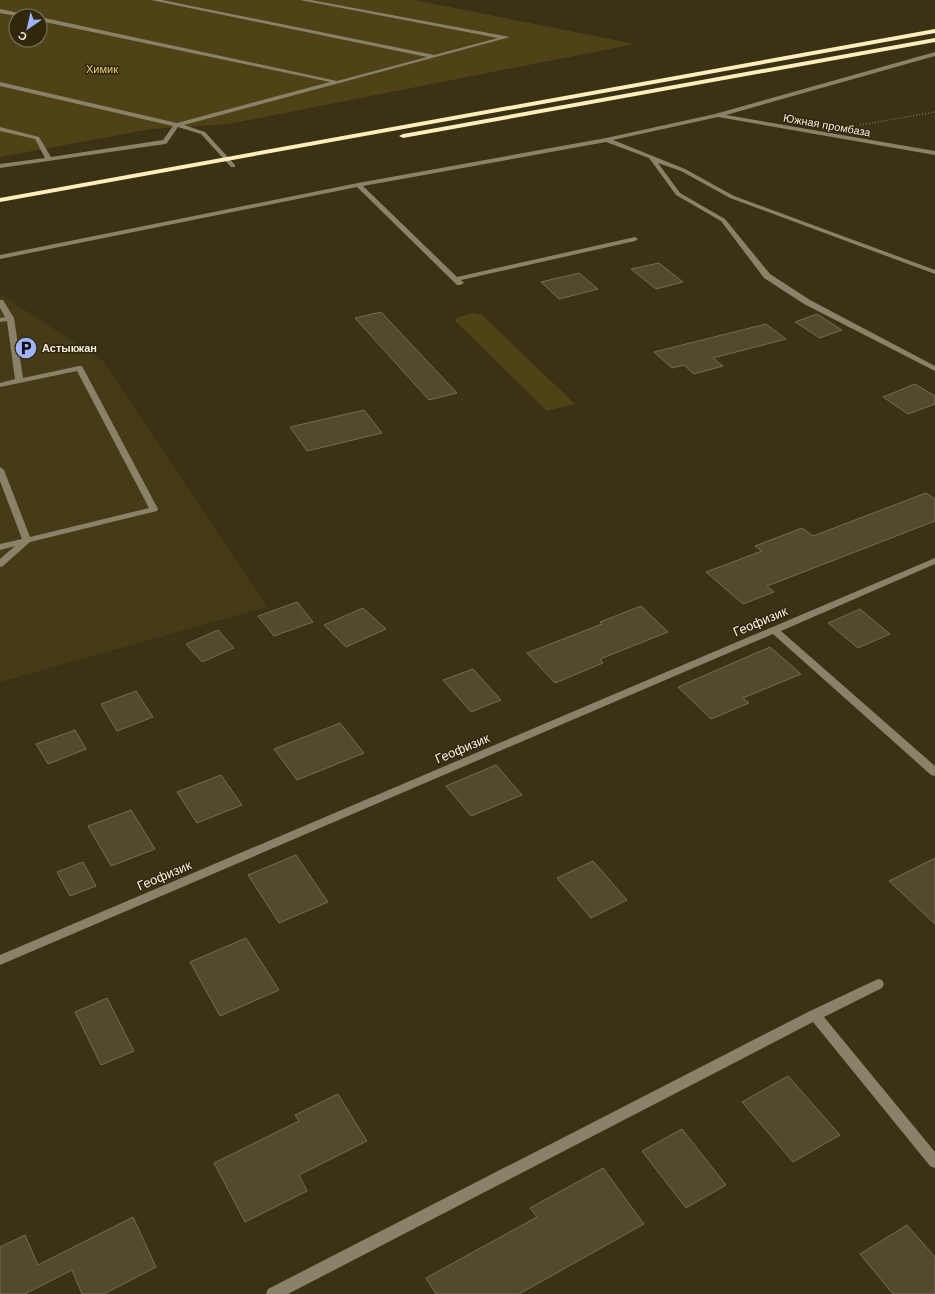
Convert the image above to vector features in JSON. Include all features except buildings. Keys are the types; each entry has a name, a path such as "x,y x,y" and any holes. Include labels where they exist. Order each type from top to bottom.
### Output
{"highway":[{"path":"0,200 935,31"},
{"path":"397,137 935,40"}],"street":[{"path":"154,0 434,57"},
{"path":"0,166 165,142 177,125 507,37 303,0"},
{"path":"48,21 338,83"},
{"path":"0,258 358,185 606,140 716,116 935,54"},
{"path":"0,84 177,125 203,133 233,166"},
{"name":"Южная промбаза","path":"716,116 935,153"},
{"path":"0,129 37,138 49,159"},
{"path":"606,140 683,170 732,197 935,272"},
{"path":"651,158 678,194 723,220 767,276 807,302 935,369"},
{"path":"358,185 458,281 635,239"},
{"path":"0,302 10,318 19,381"},
{"path":"0,320 10,318"},
{"path":"0,385 79,368 154,509 0,547"},
{"path":"0,470 27,540"},
{"path":"0,564 27,540"},
{"name":"Геофизик","path":"0,960 935,561"},
{"path":"774,630 935,772"},
{"path":"273,1294 878,984"},
{"path":"815,1015 935,1162"}],"path":[{"path":"858,125 935,112"}],"shaded area":[{"path":"0,294 103,361 267,607 0,682"}],"green space":[{"name":"Химик","path":"0,0 414,0 635,44 228,124 151,129 0,157"},
{"path":"472,313 482,315 575,404 547,411 455,321 458,317"}],"place":[{"name":"Астыкжан","path":"26,348"}]}
